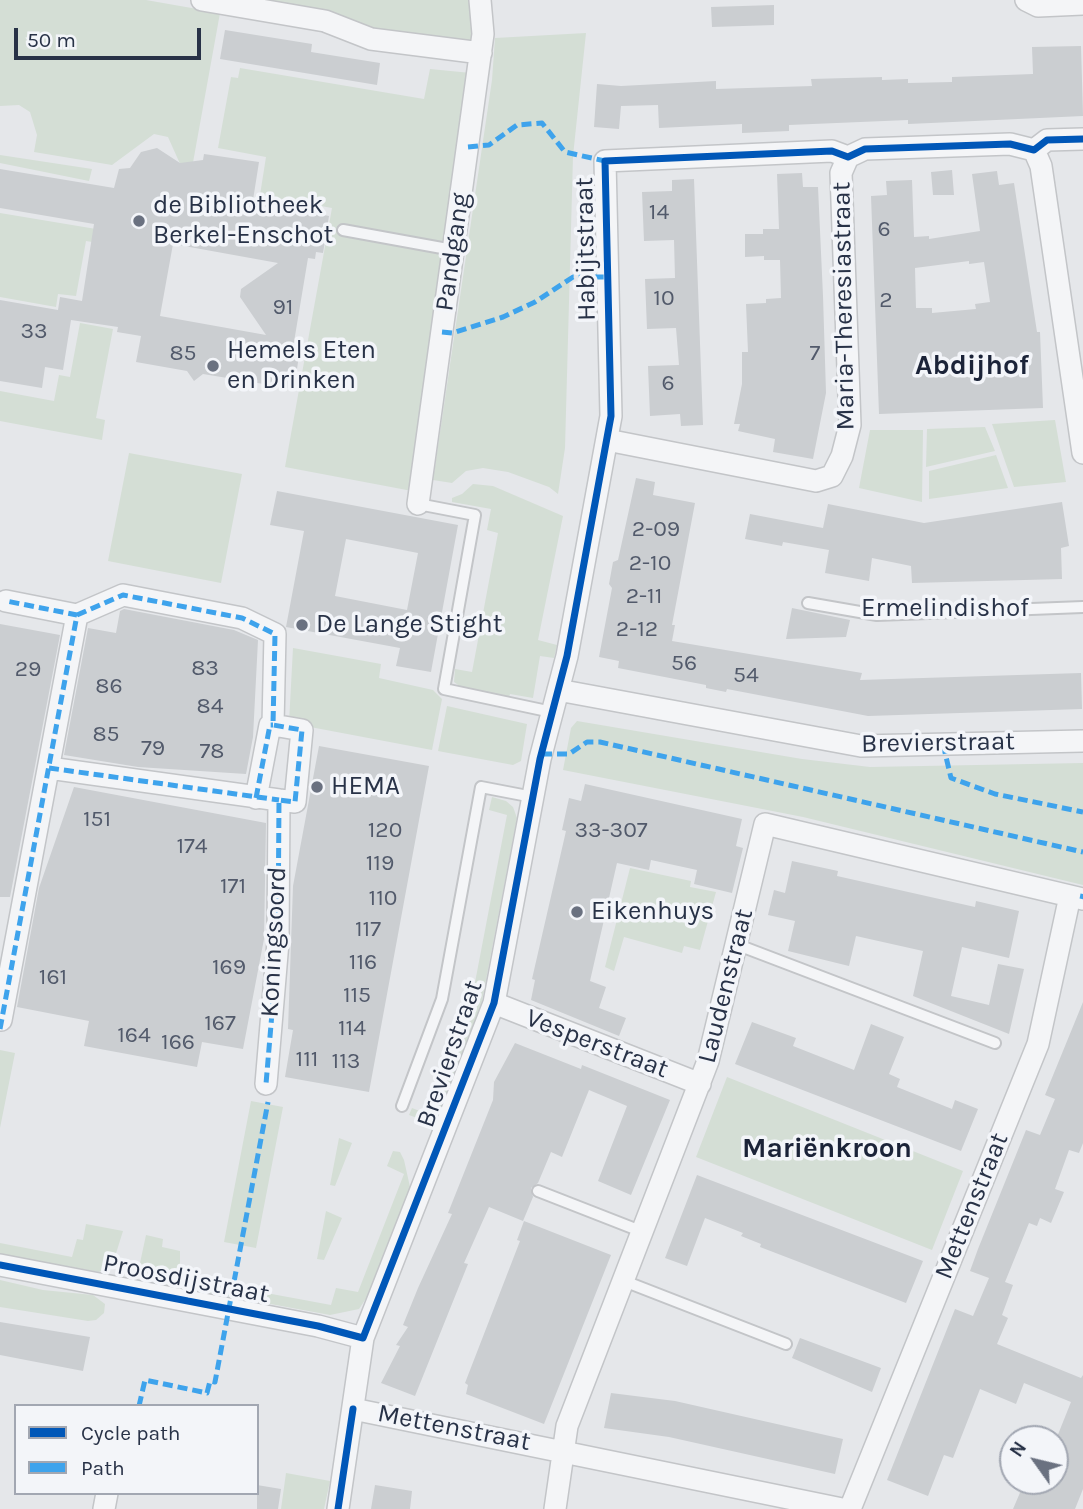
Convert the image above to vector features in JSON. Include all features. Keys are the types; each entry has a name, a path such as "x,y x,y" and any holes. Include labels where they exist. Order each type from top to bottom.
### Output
{"street":[{"path":"202,0 325,21 370,39 481,53"},
{"name":"Pandgang","path":"418,504 481,53 483,34 480,0"},
{"path":"1026,0 1038,6 1083,4"},
{"name":"Habijtstraat","path":"558,690 611,416 605,161 832,151 848,157 865,149 1010,144 1034,150 1047,140 1083,139"},
{"path":"1034,150 1041,166 1083,453"},
{"name":"Maria-Theresiastraat","path":"607,440 816,481 832,476 842,456 849,425 841,173 848,157"},
{"path":"6,601 78,615 123,595 242,618 275,634 274,725"},
{"path":"1,1020 78,615"},
{"name":"Brevierstraat","path":"338,1509 363,1338 494,1003 533,797 558,690 860,746 1083,741"},
{"path":"49,768 256,798 295,802 302,730 270,724 256,798"},
{"name":"Koningsoord","path":"266,1084 278,942 279,800"},
{"name":"Laudenstraat","path":"555,1509 567,1426 700,1084 738,945 765,824 1077,898"},
{"name":"Mettenstraat","path":"850,1509 1038,1044 1077,898"},
{"name":"Vesperstraat","path":"494,1003 700,1084"},
{"name":"Proosdijstraat","path":"0,1265 318,1326 363,1338"},
{"name":"Mettenstraat","path":"353,1409 842,1509"}],"lane":[{"path":"343,230 453,250"},
{"path":"418,504 475,515 444,689 552,712"},
{"name":"Ermelindishof","path":"808,603 877,615 1083,607"},
{"path":"402,1107 442,999 481,787 533,797"},
{"path":"738,945 995,1043"},
{"path":"538,1191 643,1232"},
{"path":"624,1281 786,1344"}],"shaded area":[{"path":"0,0 146,0 220,13 192,168 181,166 168,137 154,134 112,165 34,152 37,135 30,112 19,105 0,106"},
{"path":"257,0 471,0 473,44 373,32"},
{"path":"586,33 573,156 565,448 558,494 549,487 508,472 483,468 466,471 452,483 433,480 492,80 495,38"},
{"path":"240,68 424,99 430,69 471,73 412,491 285,467 332,208 260,195 266,157 218,148 231,77 238,78"},
{"path":"0,155 92,169 89,181 0,163"},
{"path":"0,213 108,231 105,244 86,241 76,296 58,294 56,307 0,297"},
{"path":"80,323 113,329 96,418 105,420 102,440 0,421 0,391 54,401 59,375 70,377"},
{"path":"1055,420 1066,482 1014,487 992,424"},
{"path":"985,427 995,451 926,467 927,429"},
{"path":"870,430 923,430 922,502 859,488"},
{"path":"129,453 242,474 221,583 108,561"},
{"path":"996,455 1008,488 929,499 929,471"},
{"path":"473,484 493,486 563,516 538,640 557,645 554,658 540,656 533,698 510,694 509,698 461,687 454,682 455,669 472,672 498,533 487,530 491,509 452,502 452,498 462,494"},
{"path":"293,648 381,664 379,678 433,690 442,699 432,750 289,723"},
{"path":"447,706 527,724 521,761 513,765 438,751"},
{"path":"577,721 802,759 870,767 1083,763 1083,885 803,817 563,770 571,728"},
{"path":"492,797 506,801 513,807 517,818 481,1006 439,1114 431,1123 409,1115 412,1108 430,1115 468,1019 507,815 489,810"},
{"path":"630,868 691,881 690,887 716,892 700,950 684,946 682,953 624,937 614,971 605,967"},
{"path":"0,1050 15,1053 0,1128"},
{"path":"727,1077 963,1171 932,1250 696,1157"},
{"path":"251,1101 283,1107 256,1248 224,1242"},
{"path":"339,1138 352,1143 335,1186 330,1185"},
{"path":"393,1151 400,1152 404,1160 410,1187 367,1297 359,1309 330,1315 168,1285 146,1275 140,1263 146,1235 163,1239 162,1247 180,1251 180,1277 331,1305 336,1288 358,1292 404,1174 387,1166"},
{"path":"326,1211 342,1218 324,1260 317,1259"},
{"path":"86,1224 123,1231 113,1263 99,1272 0,1254 0,1243 72,1257 77,1239 83,1240"},
{"path":"0,1280 43,1290 93,1295 105,1304 104,1313 96,1320 88,1321 0,1307"},
{"path":"286,1473 330,1481 324,1509 281,1509"}],"building":[{"path":"774,5 774,25 712,27 711,7"},
{"path":"225,30 312,44 311,52 380,63 377,85 220,59"},
{"path":"1081,46 1083,116 908,124 908,120 789,125 789,131 742,133 742,124 659,128 658,105 621,106 619,129 594,127 597,84 621,86 716,81 716,89 812,86 811,79 882,77 882,80 908,79 908,83 952,82 952,77 1033,74 1032,47"},
{"path":"157,148 180,163 203,160 204,154 259,162 253,200 329,216 323,253 316,252 315,259 308,258 293,348 300,349 294,389 203,374 194,381 187,371 136,362 141,336 117,332 118,327 71,320 63,370 45,367 42,388 0,381 0,300 58,310 60,297 82,301 94,224 0,208 0,169 114,188 119,169 130,168 141,152","holes":["173,244 278,263 241,289 240,297 266,335 160,316"]},
{"path":"952,170 954,195 933,195 931,172"},
{"path":"997,171 999,185 1014,183 1037,332 1040,332 1043,408 879,414 871,196 887,195 886,181 912,180 914,237 929,236 929,239 980,231 972,174","holes":["969,261 969,264 984,262 990,302 975,304 976,309 932,313 932,308 916,308 915,268"]},
{"path":"802,173 803,187 818,187 823,296 826,393 813,459 773,452 775,439 738,431 740,424 734,424 742,384 742,352 748,352 746,304 766,303 766,299 781,298 780,260 764,260 764,256 745,257 745,234 763,234 763,229 779,229 777,174"},
{"path":"694,179 703,425 681,426 680,414 650,416 648,366 679,365 676,328 647,329 645,279 675,278 674,240 644,241 642,192 672,191 672,180"},
{"path":"636,478 655,482 653,495 695,503 672,625 675,625 672,641 862,673 860,680 1081,673 1082,709 868,716 727,689 726,692 706,688 706,685 618,668 619,661 599,657 612,588 609,584 613,562 618,560"},
{"path":"277,491 458,525 431,672 396,666 400,648 286,627 304,531 270,525","holes":["346,539 418,553 407,610 335,596"]},
{"path":"1062,502 1069,546 1061,548 1062,579 912,583 911,566 872,558 869,581 825,573 829,550 783,542 782,546 745,539 750,514 823,528 828,504 924,523"},
{"path":"792,608 850,620 846,637 786,639"},
{"path":"124,609 234,630 258,640 253,737 246,774 138,767 64,755 88,628 116,633 120,611"},
{"path":"0,624 60,635 10,897 0,897"},
{"path":"319,746 429,766 369,1092 285,1077 293,1030 288,1029 293,886"},
{"name":"Eikenhuys","path":"585,784 742,819 736,846 743,848 732,893 694,884 697,870 651,860 649,870 617,863 590,981 606,987 599,1008 626,1018 619,1036 531,1000 535,980 532,979 566,831 562,830 569,798 581,801"},
{"path":"74,787 266,823 264,939 243,1049 202,1042 197,1067 84,1046 89,1021 17,1007 39,888"},
{"path":"792,861 838,871 837,876 975,907 976,901 1019,911 1009,958 962,947 951,996 989,1005 998,964 1024,969 1009,1034 913,996 923,951 856,936 849,966 788,951 795,921 768,915 774,890 785,893"},
{"path":"1083,1002 1083,1143 1079,1153 1069,1150 1055,1189 1064,1192 1051,1223 1040,1218 1037,1226 1029,1223 1005,1282 1013,1285 1002,1315 1008,1318 997,1344 1081,1378 1083,1375 1083,1489 1075,1509 1013,1509 1019,1495 1069,1495 1069,1425 1062,1425 1071,1402 1024,1383 1016,1404 980,1389 953,1458 944,1455 928,1496 887,1480 955,1309 973,1316 989,1278 970,1271 1026,1130 1040,1135 1055,1099 1045,1095"},
{"path":"752,1022 796,1038 793,1046 854,1070 871,1024 904,1037 889,1074 900,1079 897,1087 952,1109 955,1100 978,1109 961,1151 735,1064"},
{"path":"515,1043 581,1069 582,1065 670,1100 631,1195 598,1181 627,1106 589,1090 562,1157 551,1152 538,1183 531,1188 533,1197 523,1221 489,1207 464,1263 468,1264 415,1396 381,1383 400,1346 396,1345 408,1327 403,1325 452,1214 448,1213 493,1100 494,1082"},
{"path":"697,1175 923,1261 906,1303 760,1247 761,1244 741,1236 743,1233 705,1218 687,1266 665,1258"},
{"path":"524,1221 611,1255 544,1424 466,1394 468,1385 465,1383 520,1241 517,1240"},
{"path":"0,1322 90,1337 83,1371 0,1355"},
{"path":"800,1338 881,1368 872,1392 792,1358"},
{"path":"611,1393 675,1401 843,1439 835,1474 669,1437 604,1428"},
{"path":"259,1485 281,1489 278,1509 257,1509"},
{"path":"375,1485 412,1491 410,1509 371,1509"}],"marked path":[{"path":"468,147 489,145 517,125 542,123 565,152 605,161"},
{"path":"442,332 452,333 503,317 535,302 573,277 607,277"},
{"path":"77,615 123,595 242,618 275,634 273,725 302,730 295,802 279,800 278,942 266,1084"},
{"path":"0,1029 77,615 6,601"},
{"path":"256,798 270,725 273,725"},
{"path":"542,754 569,754 587,742 600,742 1083,852"},
{"path":"943,744 951,778 995,794 1083,812"},
{"path":"49,768 279,800"},
{"path":"1082,899 1083,894"},
{"path":"139,1404 145,1380 207,1393 210,1381 215,1382 268,1102"}],"cycle path":[{"path":"0,1265 318,1326 363,1338 494,1003 540,759 567,656 611,416 605,161 832,151 848,157 865,149 1010,144 1034,150 1047,140 1083,139"},
{"path":"338,1509 353,1409"}],"place":[{"name":"de Bibliotheek Berkel-Enschot","path":"139,221"},
{"name":"Hemels Eten en Drinken","path":"213,366"},
{"name":"De Lange Stight","path":"302,625"},
{"name":"HEMA","path":"317,787"},
{"name":"Eikenhuys","path":"577,912"}],"district":[{"name":"Abdijhof","path":"972,366"},
{"name":"Mariënkroon","path":"827,1149"}]}
